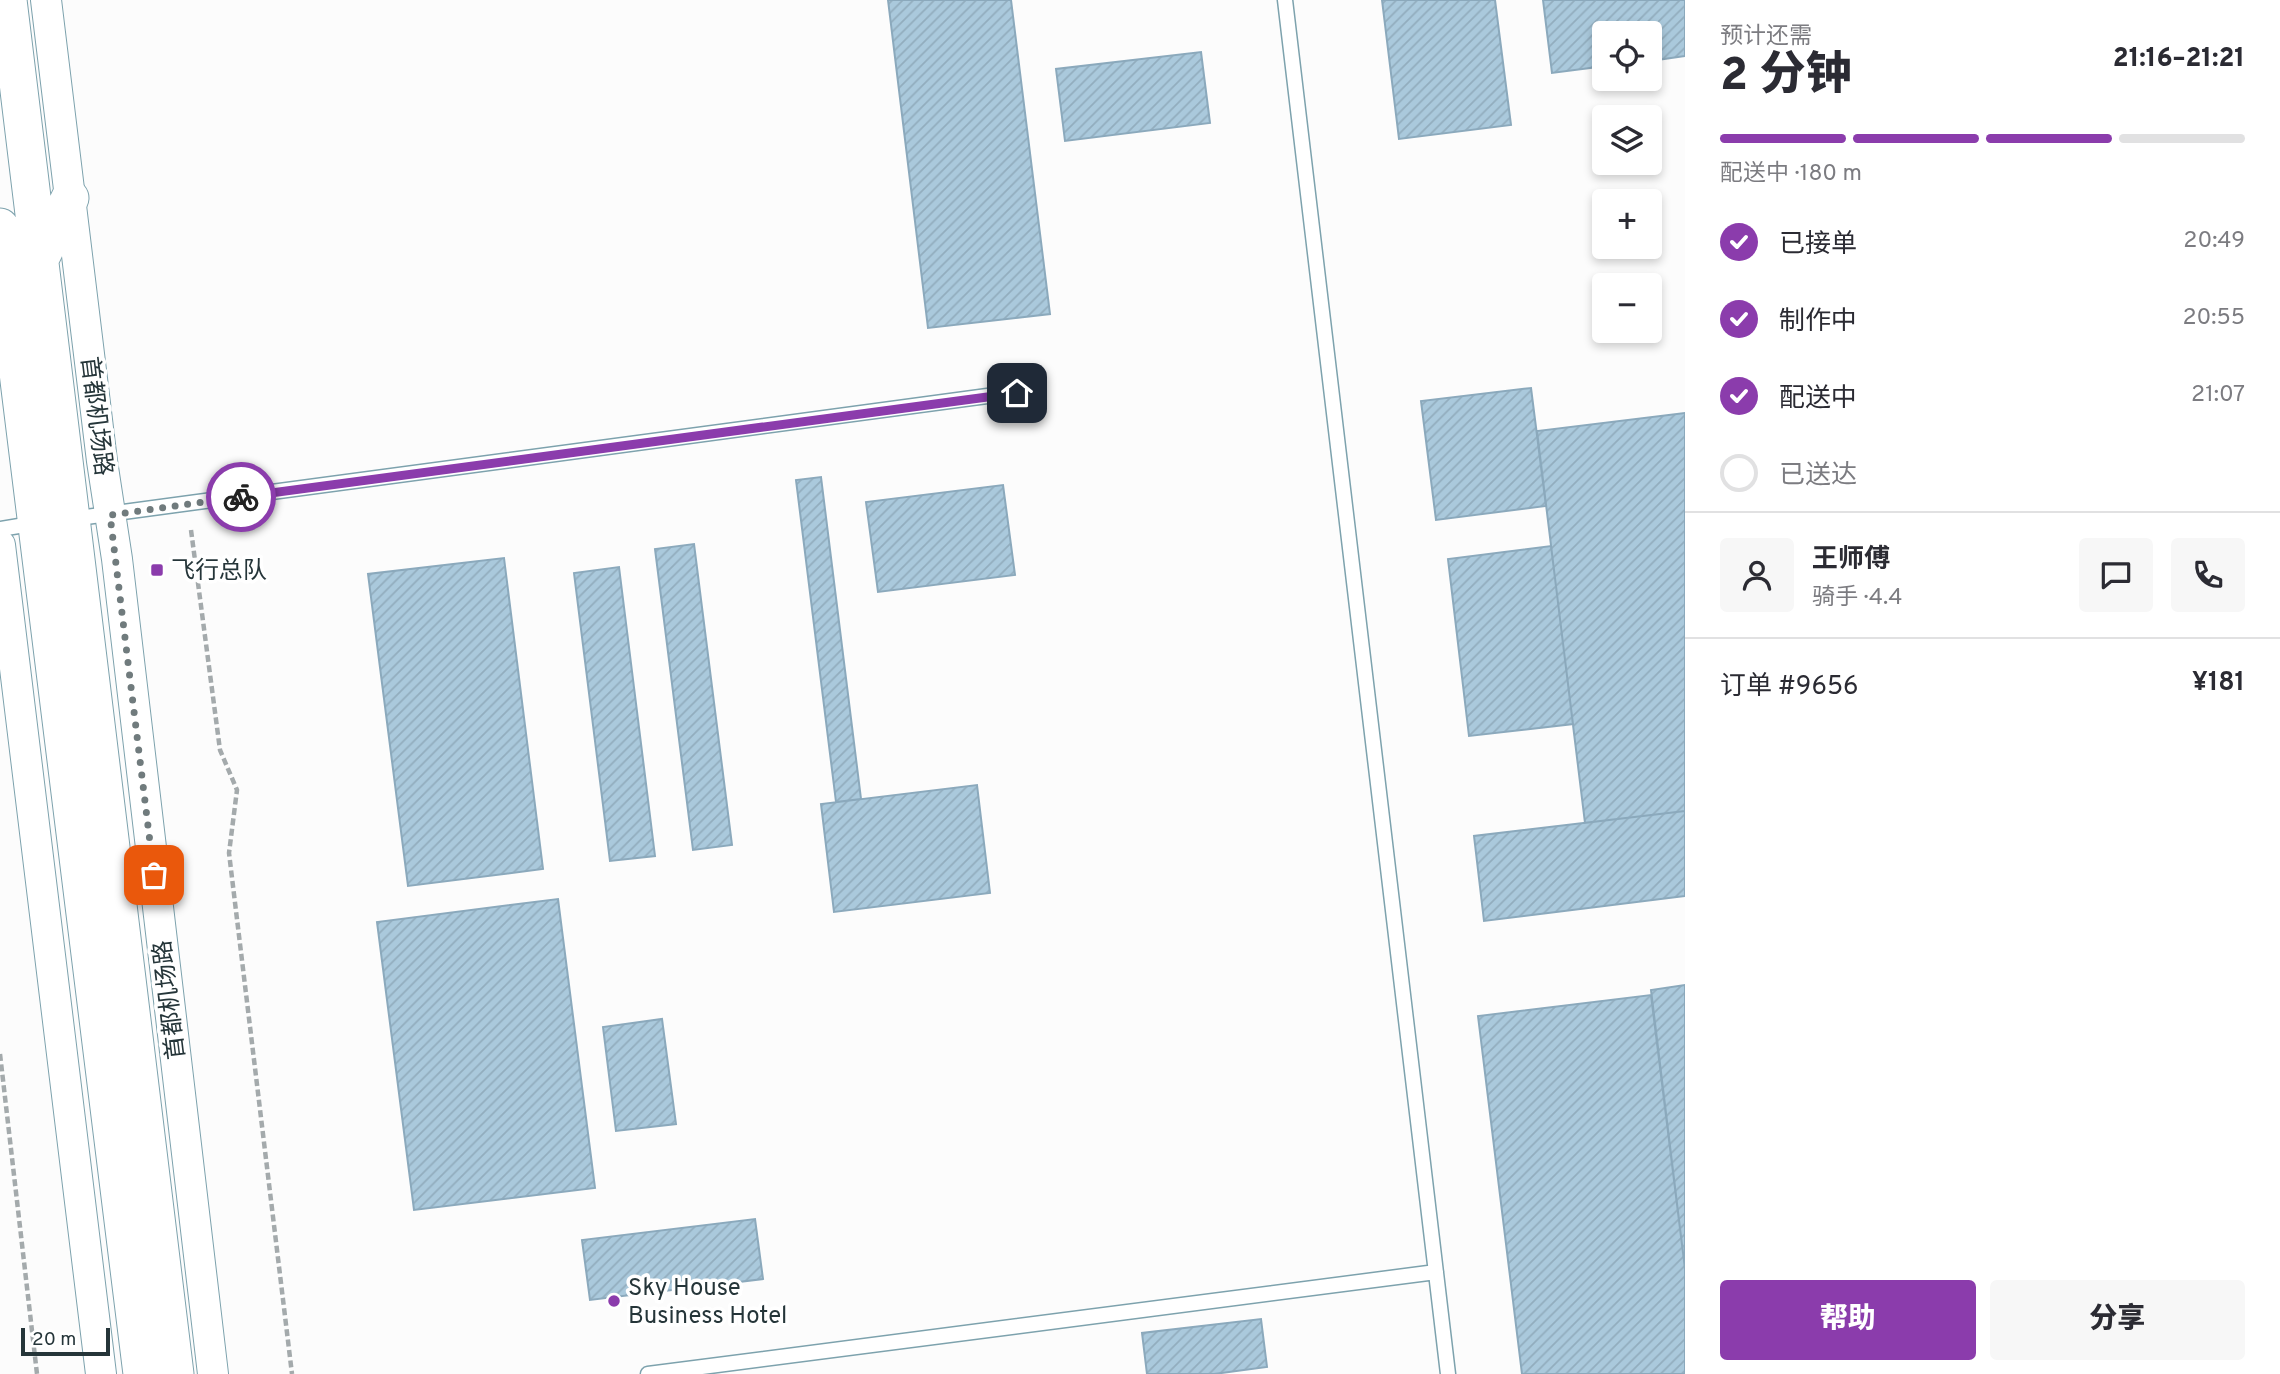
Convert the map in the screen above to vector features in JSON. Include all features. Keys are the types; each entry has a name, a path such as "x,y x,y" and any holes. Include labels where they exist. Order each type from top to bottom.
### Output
{"street":[{"name":"首都机场路","path":"8,0 15,261 175,1374"},
{"name":"首都机场路","path":"46,0 214,1374"},
{"path":"15,261 70,198"},
{"name":"首都机场路","path":"0,228 15,261"},
{"name":"首都机场路","path":"53,522 142,1374"},
{"path":"0,545 101,1374"}],"lane":[{"path":"1285,0 1448,1374"},
{"path":"0,529 1017,393"},
{"path":"648,1374 756,1367 1436,1272"}],"path":[{"path":"191,530 220,750 237,790 229,853 292,1374"},
{"path":"0,1054 37,1374"}],"building":[{"path":"888,0 1011,0 1050,314 928,328"},
{"path":"1382,0 1495,0 1511,125 1399,139"},
{"path":"1543,0 1685,0 1685,56 1662,59 1662,21 1592,21 1592,68 1552,73"},
{"path":"1201,52 1210,123 1065,141 1056,69"},
{"path":"1531,388 1546,506 1436,520 1421,401"},
{"path":"1685,413 1685,811 1585,823 1537,431"},
{"path":"821,477 861,799 836,802 796,480"},
{"path":"1003,485 1015,575 878,592 866,502"},
{"path":"694,544 732,845 693,850 655,549"},
{"path":"1551,546 1573,724 1469,736 1448,559"},
{"path":"504,558 543,869 408,886 368,574"},
{"path":"619,567 655,856 610,861 574,573"},
{"path":"977,785 990,893 834,912 821,804"},
{"path":"1685,811 1685,896 1484,921 1474,836"},
{"path":"558,899 595,1188 414,1210 377,922"},
{"path":"1685,985 1685,1269 1651,990"},
{"path":"1651,995 1685,1269 1685,1374 1522,1374 1478,1016"},
{"path":"662,1019 676,1124 616,1131 603,1027"},
{"path":"755,1219 763,1279 590,1300 582,1240"},
{"path":"1261,1319 1267,1367 1214,1374 1147,1374 1142,1333"}],"way so far":[{"path":"154,875 110,515 241,497"}],"place":[{"name":"飞行总队","path":"157,570"},
{"name":"Sky House Business Hotel","path":"614,1301"}],"route":[{"path":"241,497 1017,393"}]}
